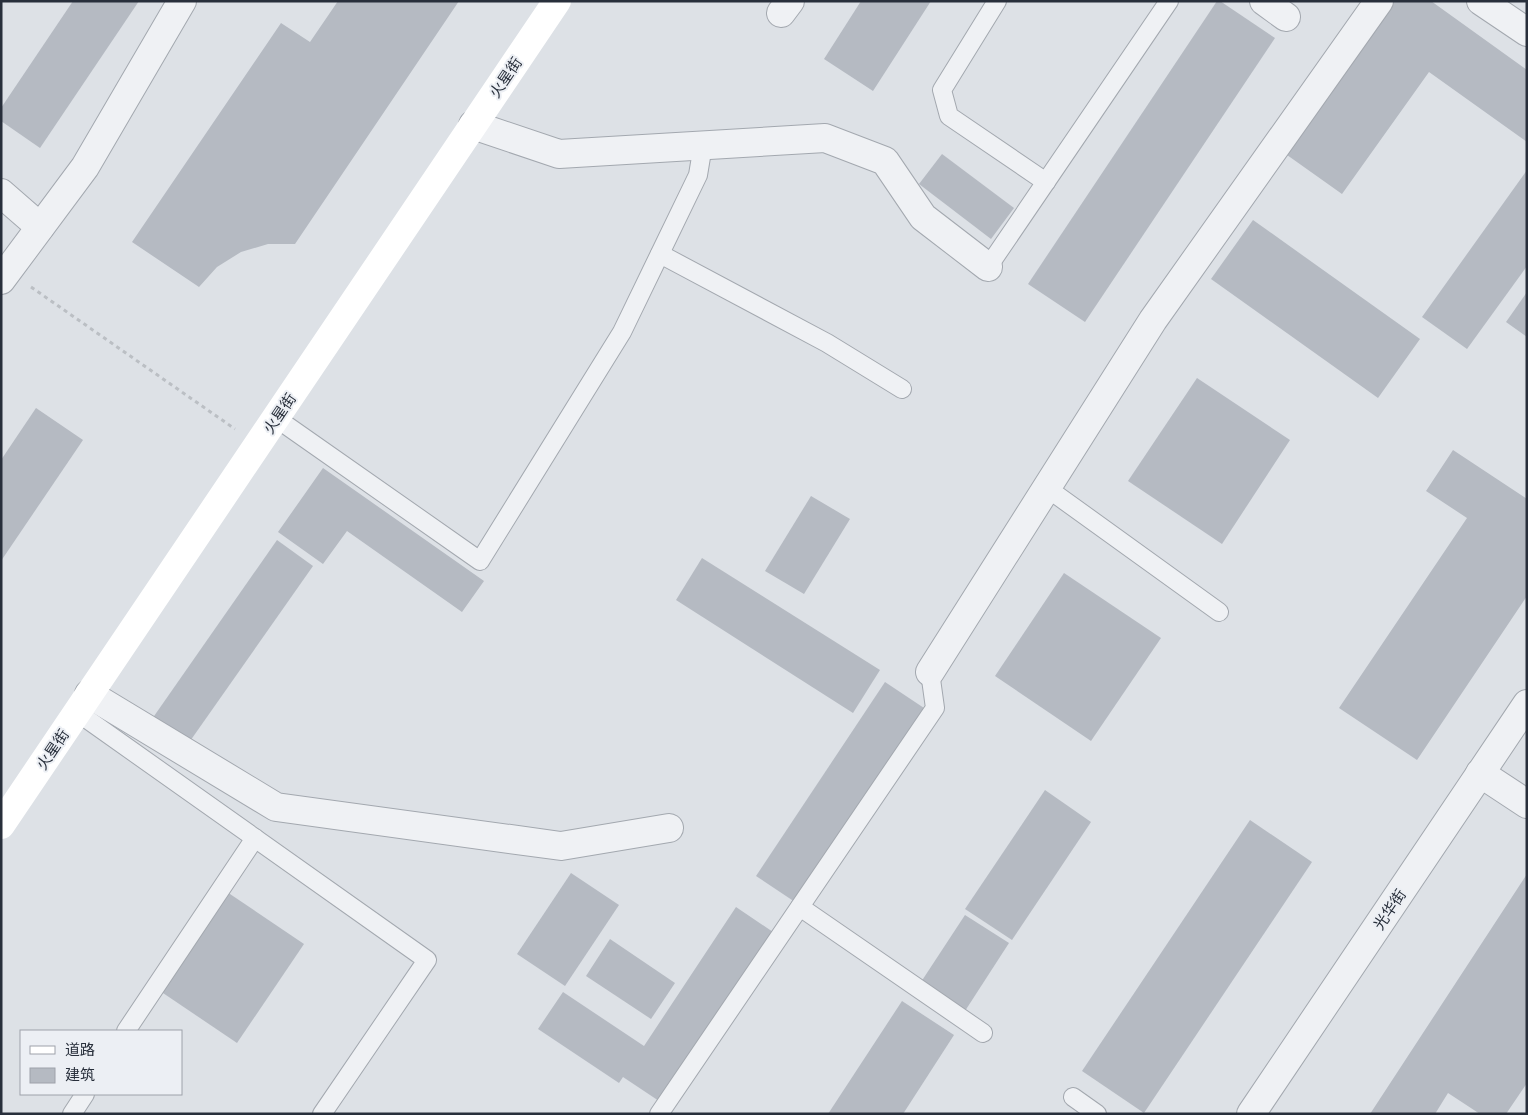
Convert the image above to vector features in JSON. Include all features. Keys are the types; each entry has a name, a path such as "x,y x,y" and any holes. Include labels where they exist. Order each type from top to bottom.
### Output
{"street":[{"path":"4,275 85,167 182,1"},
{"name":"火星街","path":"1,825 557,1"},
{"path":"1264,1 1286,17"},
{"path":"930,672 1153,320 1379,1"},
{"path":"1481,1 1527,32"},
{"path":"473,125 559,154 825,138 885,161 923,217 988,267"},
{"path":"1,192 40,227"},
{"path":"83,703 276,806 561,846 669,828"},
{"name":"光华街","path":"1260,1111 1527,704"},
{"path":"1480,773 1527,804"}],"lane":[{"path":"997,1 942,90 950,116 1046,182"},
{"path":"988,267 1170,1"},
{"path":"276,418 480,561 622,332 698,175 703,145"},
{"path":"660,254 828,343 902,389"},
{"path":"1047,488 1219,612"},
{"path":"659,1114 935,708 930,672"},
{"path":"83,703 255,838 427,960 322,1114"},
{"path":"127,1030 255,838"},
{"path":"800,907 983,1033"},
{"path":"72,1114 84,1095"},
{"path":"1073,1098 1097,1114"}],"path":[{"path":"4,275 258,444"}],"building":[{"path":"73,1 139,1 40,148 1,121 1,108"},
{"path":"338,1 459,1 295,244 268,244 241,252 217,267 199,287 132,242 281,23 310,42"},
{"path":"861,1 931,1 873,91 824,59"},
{"path":"1217,1 1220,1 1275,38 1085,322 1028,284"},
{"path":"1386,1 1431,1 1527,70 1527,142 1429,72 1342,194 1280,150"},
{"path":"942,154 1014,208 991,239 919,184"},
{"path":"1527,170 1527,266 1467,349 1422,317"},
{"path":"1253,220 1420,339 1378,398 1211,279"},
{"path":"1527,292 1527,337 1506,322"},
{"path":"1197,378 1290,440 1222,544 1128,481"},
{"path":"36,408 83,440 1,561 1,460"},
{"path":"1453,450 1527,499 1527,596 1417,760 1339,708 1467,518 1426,491"},
{"path":"323,468 484,581 462,612 347,531 323,564 278,532"},
{"path":"811,496 850,519 804,594 765,571"},
{"path":"277,540 313,566 188,744 152,719"},
{"path":"702,558 880,670 853,713 676,600"},
{"path":"1064,573 1161,638 1091,741 995,676"},
{"path":"885,682 924,708 795,902 756,876"},
{"path":"1045,790 1091,822 1012,940 965,909"},
{"path":"1250,820 1312,862 1144,1113 1082,1071"},
{"path":"571,873 619,905 565,986 517,954"},
{"path":"1527,874 1527,1083 1506,1114 1480,1114 1448,1093 1435,1114 1370,1114"},
{"path":"227,892 304,944 237,1043 160,991"},
{"path":"736,907 773,932 659,1101 623,1077 619,1083 538,1029 563,992 644,1046"},
{"path":"965,915 1009,943 965,1011 921,982"},
{"path":"610,939 675,983 651,1019 586,976"},
{"path":"902,1001 954,1035 903,1114 828,1114"}]}
